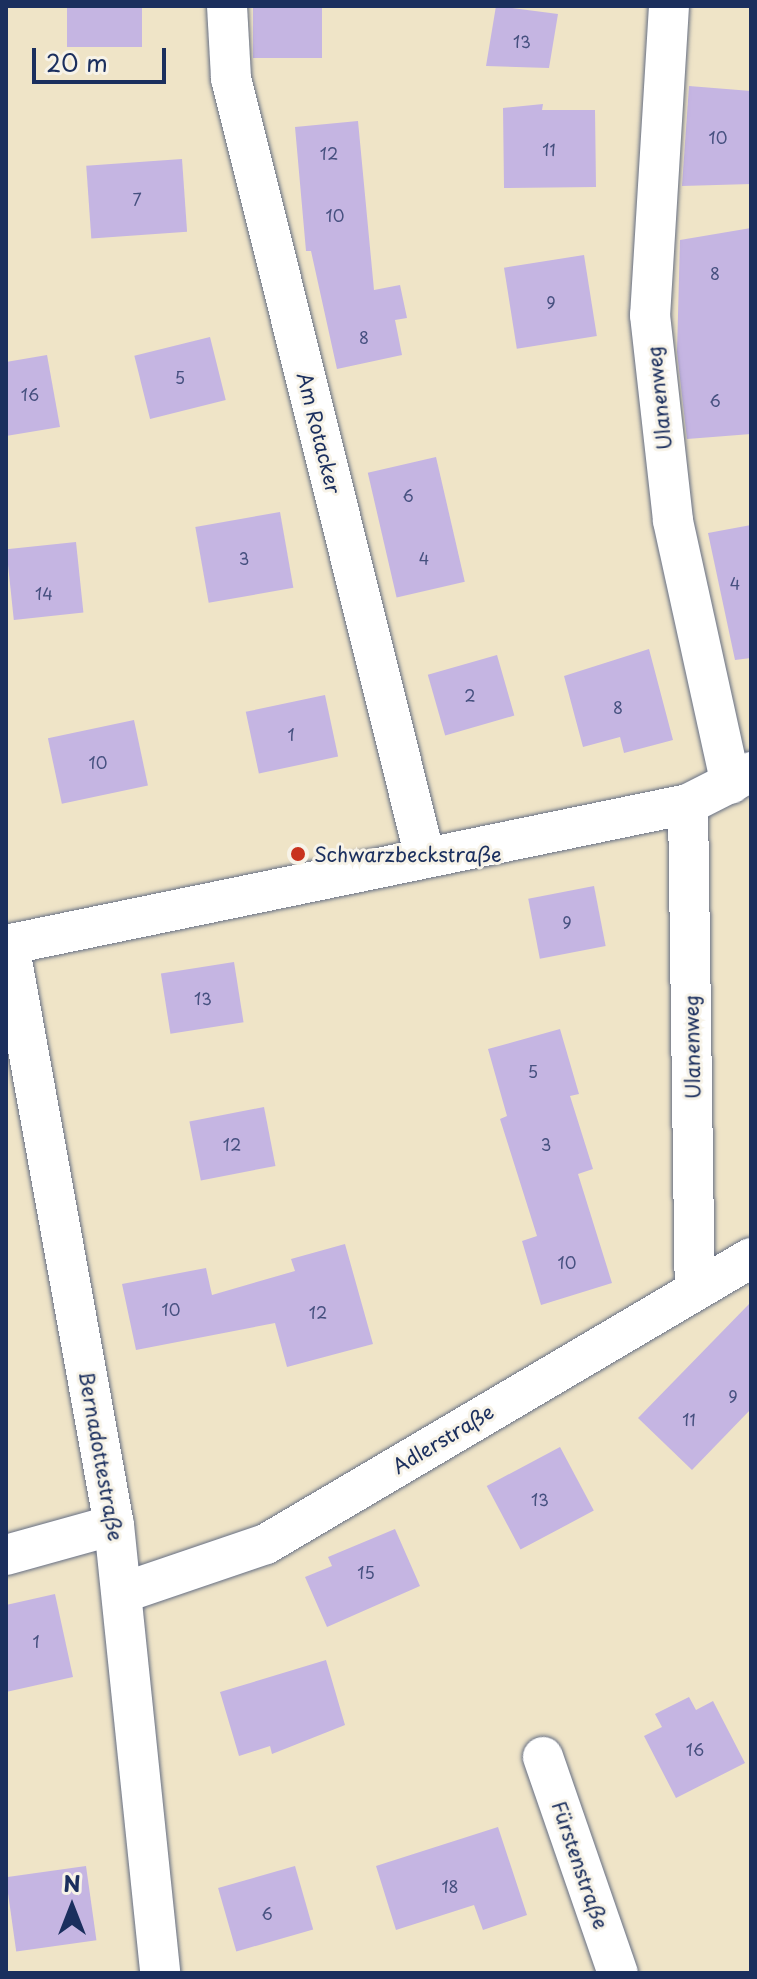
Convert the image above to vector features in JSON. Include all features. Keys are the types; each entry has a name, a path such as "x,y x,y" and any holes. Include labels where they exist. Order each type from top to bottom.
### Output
{"street":[{"name":"Am Rotacker","path":"227,6 231,78 425,857"},
{"name":"Ulanenweg","path":"669,6 650,315 673,521 741,778"},
{"path":"8,945 688,804 741,778"},
{"name":"Ulanenweg","path":"688,804 695,1290"},
{"name":"Bernadottestraße","path":"8,945 114,1525 160,1973"},
{"name":"Adlerstraße","path":"122,1593 266,1544 751,1258"},
{"path":"6,1555 114,1525"},
{"name":"Fürstenstraße","path":"543,1757 618,1973"}],"building":[{"path":"67,6 142,6 142,47 67,47"},
{"path":"253,6 322,6 322,58 253,58"},
{"path":"496,6 558,14 549,68 486,66"},
{"path":"689,86 751,91 751,184 682,186"},
{"path":"543,104 542,110 595,110 596,187 504,188 503,108"},
{"path":"358,121 374,290 400,285 407,318 395,320 402,355 337,369 311,251 306,251 295,127"},
{"path":"182,159 187,232 91,239 86,166"},
{"path":"751,228 751,434 687,439 677,352 680,240"},
{"path":"584,255 597,336 517,349 504,268"},
{"path":"210,337 226,400 150,419 134,356"},
{"path":"47,355 60,427 6,436 6,362"},
{"path":"436,457 465,582 397,597 368,473"},
{"path":"280,512 293,588 209,603 195,527"},
{"path":"751,525 751,658 735,660 708,533"},
{"path":"76,542 83,613 14,620 6,549"},
{"path":"649,649 673,740 624,753 620,737 583,747 564,676"},
{"path":"497,655 514,716 445,735 428,675"},
{"path":"325,695 338,757 259,773 246,712"},
{"path":"134,720 148,786 62,804 48,738"},
{"path":"594,886 606,946 540,959 528,899"},
{"path":"234,962 244,1022 170,1034 161,974"},
{"path":"560,1029 579,1094 570,1096 593,1169 578,1174 612,1283 541,1305 522,1241 537,1236 500,1119 507,1116 488,1049"},
{"path":"264,1107 275,1166 201,1180 189,1122"},
{"path":"345,1244 373,1344 287,1367 275,1323 136,1350 122,1284 206,1268 212,1295 295,1271 291,1259"},
{"path":"751,1302 751,1409 692,1470 638,1418"},
{"path":"560,1447 594,1511 521,1550 487,1486"},
{"path":"395,1529 420,1586 327,1627 305,1577 332,1566 328,1557"},
{"path":"55,1594 73,1677 6,1692 6,1605"},
{"path":"326,1660 345,1725 272,1754 270,1746 239,1756 220,1692"},
{"path":"689,1697 696,1710 713,1701 745,1763 676,1798 644,1736 662,1727 655,1714"},
{"path":"498,1827 527,1915 483,1930 474,1905 396,1930 376,1866"},
{"path":"86,1866 96,1940 16,1952 6,1877"},
{"path":"295,1866 313,1929 236,1951 218,1888"}],"place":[{"name":"Schwarzbeckstraße","path":"298,854"}]}
